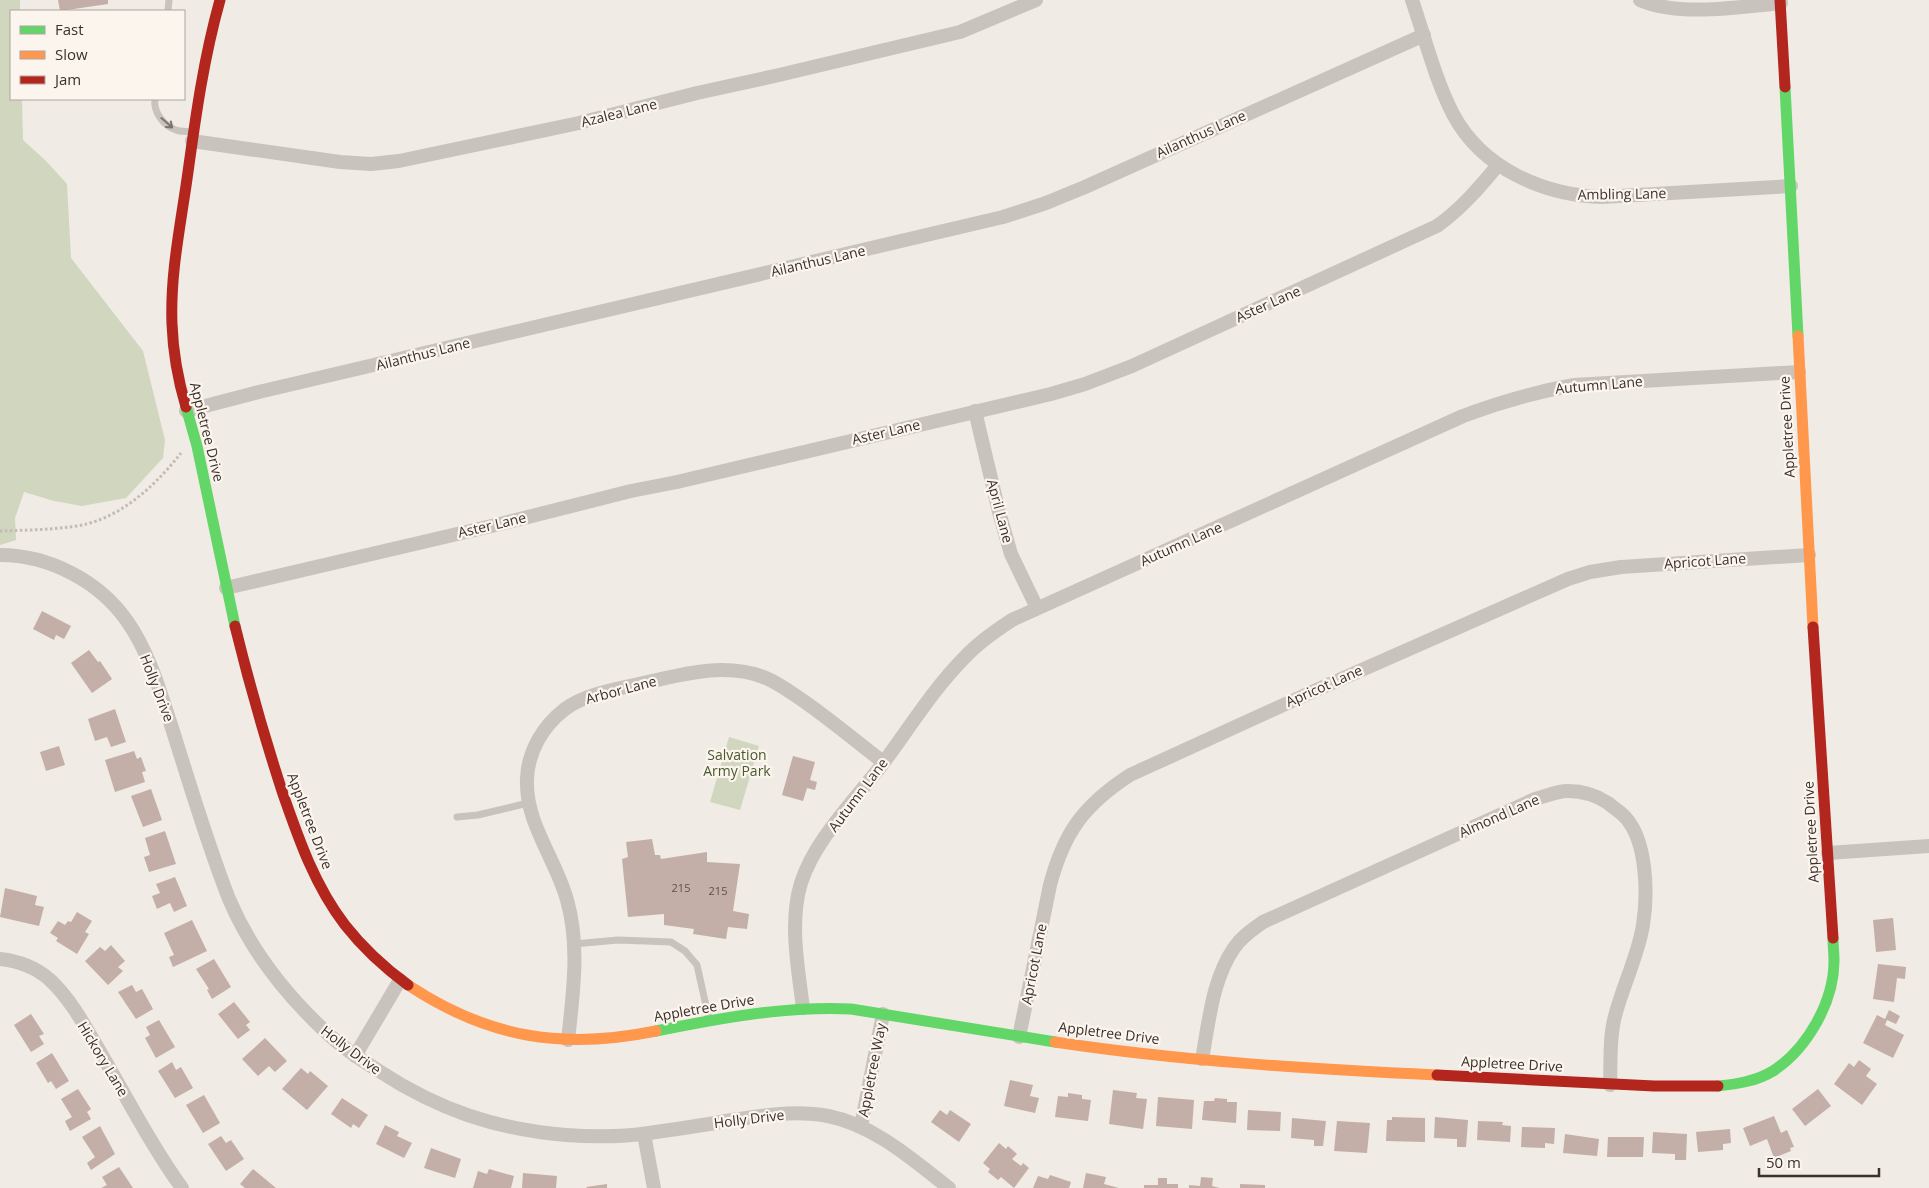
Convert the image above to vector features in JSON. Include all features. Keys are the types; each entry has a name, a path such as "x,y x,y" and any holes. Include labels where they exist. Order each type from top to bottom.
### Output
{"street":[{"name":"Appletree Drive","path":"220,0 200,84 174,281 172,315 177,374 194,437 226,588 258,715 299,841 314,876 351,934 382,966 400,980 424,997 466,1018 501,1030 568,1040 615,1038 710,1021 803,1008 851,1008 1019,1037 1131,1052 1202,1059 1345,1071 1610,1085 1713,1087 1756,1079 1770,1072 1787,1059 1819,1019 1832,979 1834,962 1809,555 1780,2"},
{"name":"Azalea Lane","path":"193,137 340,162 370,164 399,161 579,123 697,93 960,32 1036,0"},
{"name":"Ambling Lane","path":"1412,0 1442,92 1454,116 1466,134 1498,164 1532,183 1560,192 1580,196 1602,197 1791,186"},
{"path":"1640,0 1652,5 1674,9 1780,2"},
{"name":"Ailanthus Lane","path":"186,411 263,391 1003,217 1046,203 1085,187 1424,35"},
{"name":"Aster Lane","path":"226,588 1068,389 1132,366 1437,226 1456,213 1472,197 1498,164"},
{"name":"Autumn Lane","path":"803,1008 796,934 796,905 801,884 811,859 932,696 964,657 988,636 1012,620 1463,416 1504,401 1538,391 1574,385 1800,372"},
{"name":"April Lane","path":"975,411 1011,554 1037,608"},
{"name":"Holly Drive","path":"0,555 12,555 45,561 62,568 89,584 108,599 124,618 146,656 159,688 214,857 243,928 284,990 330,1035 355,1056 425,1099 461,1114 505,1127 534,1132 587,1136 644,1134 758,1115 803,1113 830,1116 861,1126 877,1135 949,1188"},
{"name":"Apricot Lane","path":"1019,1037 1056,861 1078,820 1107,790 1130,775 1314,691 1568,579 1590,572 1621,567 1809,555"},
{"name":"Arbor Lane","path":"568,1040 573,994 574,944 566,895 531,815 528,803 527,778 529,758 540,735 550,722 566,709 594,695 685,674 722,670 744,672 766,678 785,688 825,716 883,762"},
{"name":"Almond Lane","path":"1202,1059 1212,1004 1221,972 1234,947 1248,932 1263,922 1535,799 1568,791 1600,798 1626,818 1639,842 1644,870 1643,923 1639,945 1614,1017 1611,1040 1610,1085"},
{"path":"1828,853 1929,846"},
{"name":"Hickory Lane","path":"0,958 34,969 48,978 61,991 85,1027 182,1188"},
{"path":"355,1056 400,980"},
{"name":"Appletree Way","path":"861,1126 883,1014"},
{"path":"644,1134 654,1188"}],"lane":[{"path":"155,100 154,105 163,122 193,137"},
{"path":"457,817 478,815 528,803"},
{"path":"574,944 618,940 671,942 686,952 697,965 710,1021"}],"path":[{"path":"0,532 78,526 112,515 145,493 169,469 194,437"}],"green space":[{"path":"0,0 20,0 20,10 10,10 10,100 22,100 23,140 67,184 71,258 143,351 165,440 163,458 126,498 82,506 54,501 24,492 15,518 16,540 0,545"},
{"name":"Salvation Army Park","path":"729,737 759,746 740,810 710,802"}],"building":[{"path":"58,0 108,0 108,4 60,10"},
{"path":"42,611 71,626 64,639 56,635 54,640 33,629"},
{"path":"89,650 98,662 100,661 112,679 92,693 71,663"},
{"path":"115,709 126,742 111,747 107,737 95,741 88,719"},
{"path":"59,746 65,765 46,771 40,752"},
{"path":"134,751 137,759 141,757 146,771 142,772 145,782 115,792 105,760"},
{"path":"793,756 815,762 810,780 817,782 815,790 807,788 803,801 782,795"},
{"path":"151,789 162,820 143,827 131,796"},
{"path":"165,831 176,864 149,872 144,857 150,855 145,838"},
{"path":"652,839 655,855 660,855 661,859 707,852 707,862 740,864 733,911 749,914 747,929 728,927 726,939 693,934 694,929 664,925 664,914 628,917 622,859 628,857 626,842"},
{"path":"175,877 187,906 174,912 170,903 157,909 152,896 160,893 156,884"},
{"path":"5,888 37,896 35,905 44,907 39,926 0,917"},
{"path":"77,912 92,921 85,932 89,934 77,954 56,941 58,938 50,933 58,921 65,925 68,921 71,922"},
{"path":"1893,918 1896,950 1876,952 1873,920"},
{"path":"192,920 207,951 173,967 169,957 174,955 164,933"},
{"path":"111,945 125,961 118,967 123,971 108,985 85,961 100,947 105,951"},
{"path":"214,959 231,987 212,999 207,990 209,989 196,969"},
{"path":"1878,964 1906,967 1905,979 1897,978 1894,1002 1873,999"},
{"path":"132,985 136,992 142,989 153,1009 136,1019 118,992"},
{"path":"234,1002 250,1022 246,1025 250,1030 238,1039 218,1014"},
{"path":"1889,1010 1900,1016 1896,1024 1887,1020 1885,1025 1904,1035 1893,1058 1863,1043 1877,1015 1885,1019"},
{"path":"31,1014 44,1034 39,1036 44,1044 31,1052 14,1025"},
{"path":"159,1020 175,1047 156,1058 145,1038 150,1035 146,1027"},
{"path":"265,1038 287,1061 275,1072 269,1066 258,1076 242,1059"},
{"path":"52,1053 69,1081 56,1089 51,1081 48,1083 36,1063"},
{"path":"1859,1060 1871,1069 1866,1076 1877,1084 1862,1105 1834,1084 1849,1063 1854,1067"},
{"path":"172,1062 176,1070 181,1067 193,1088 175,1098 158,1071"},
{"path":"301,1068 308,1074 310,1071 328,1086 307,1110 282,1089"},
{"path":"1010,1080 1033,1085 1030,1096 1039,1098 1035,1113 1004,1106"},
{"path":"78,1089 91,1109 87,1112 91,1119 70,1131 65,1121 72,1117 61,1099"},
{"path":"1818,1089 1831,1106 1805,1126 1792,1109"},
{"path":"1113,1090 1137,1093 1136,1098 1147,1099 1143,1129 1109,1124"},
{"path":"1068,1093 1082,1095 1082,1099 1091,1100 1088,1121 1055,1117 1058,1096 1068,1097"},
{"path":"204,1095 220,1123 203,1133 186,1105"},
{"path":"1158,1097 1194,1100 1192,1129 1156,1126"},
{"path":"342,1098 368,1115 359,1128 353,1124 351,1128 331,1114"},
{"path":"1215,1098 1227,1099 1227,1102 1237,1102 1236,1123 1202,1120 1204,1101 1214,1101"},
{"path":"940,1110 947,1115 950,1110 971,1124 959,1142 931,1122"},
{"path":"1248,1110 1281,1112 1280,1131 1247,1130"},
{"path":"1774,1116 1781,1133 1787,1130 1794,1147 1790,1148 1791,1151 1774,1158 1767,1139 1750,1146 1743,1128"},
{"path":"1392,1117 1425,1118 1425,1142 1386,1141 1387,1120 1392,1120"},
{"path":"1435,1117 1468,1120 1466,1147 1457,1147 1457,1139 1434,1138"},
{"path":"1292,1118 1326,1121 1323,1146 1314,1146 1314,1140 1291,1138"},
{"path":"1337,1121 1370,1123 1367,1153 1334,1151"},
{"path":"1478,1121 1503,1122 1502,1125 1511,1126 1510,1142 1477,1140"},
{"path":"385,1125 399,1132 397,1136 412,1143 404,1158 376,1144"},
{"path":"100,1126 115,1154 91,1170 87,1163 95,1157 82,1137"},
{"path":"1522,1127 1555,1128 1554,1144 1545,1143 1545,1148 1521,1147"},
{"path":"1730,1129 1731,1143 1723,1144 1723,1150 1698,1152 1696,1132"},
{"path":"1653,1132 1687,1134 1686,1160 1675,1160 1675,1154 1652,1153"},
{"path":"1565,1134 1599,1139 1597,1156 1563,1153"},
{"path":"221,1136 226,1143 231,1140 244,1159 226,1171 208,1144"},
{"path":"1608,1137 1644,1137 1643,1157 1607,1157"},
{"path":"999,1143 1006,1149 1008,1146 1017,1154 1012,1159 1021,1166 1023,1163 1029,1168 1014,1188 1001,1177 998,1180 988,1172 990,1169 983,1163"},
{"path":"431,1148 461,1159 455,1178 424,1168"},
{"path":"119,1167 133,1188 101,1188 107,1185 102,1177"},
{"path":"253,1169 276,1188 245,1188 240,1184"},
{"path":"489,1169 514,1176 511,1188 473,1188 478,1171 487,1174"},
{"path":"523,1173 557,1176 556,1188 522,1188"},
{"path":"1086,1173 1106,1177 1104,1184 1119,1188 1083,1188"},
{"path":"1050,1175 1071,1182 1069,1188 1033,1188 1038,1176 1048,1179"},
{"path":"1201,1177 1213,1178 1212,1186 1220,1188 1189,1188 1189,1185 1200,1186"},
{"path":"1158,1178 1167,1178 1167,1184 1178,1184 1178,1188 1144,1188 1144,1185 1158,1185"},
{"path":"607,1184 607,1188 586,1187"},
{"path":"1240,1184 1265,1185 1265,1188 1240,1188"}],"traffic: fast":[{"path":"1785,87 1798,336"},
{"path":"186,407 197,446 235,626"},
{"path":"1718,1086 1747,1082 1767,1074 1785,1062 1797,1050 1824,1008 1833,977 1833,938"},
{"path":"656,1031 777,1011 851,1009 1055,1042"}],"traffic: slow":[{"path":"1798,336 1813,627"},
{"path":"408,985 438,1003 467,1017 497,1028 527,1035 558,1039 589,1039 622,1037 656,1031"},
{"path":"1055,1042 1102,1049 1245,1063 1437,1075"}],"traffic: jam":[{"path":"186,407 173,345 173,286 197,107 209,43 220,0"},
{"path":"1780,0 1785,87"},
{"path":"235,626 283,794 316,879 334,910 359,942 408,985"},
{"path":"1813,627 1833,938"},
{"path":"1437,1075 1654,1086 1718,1086"}]}
